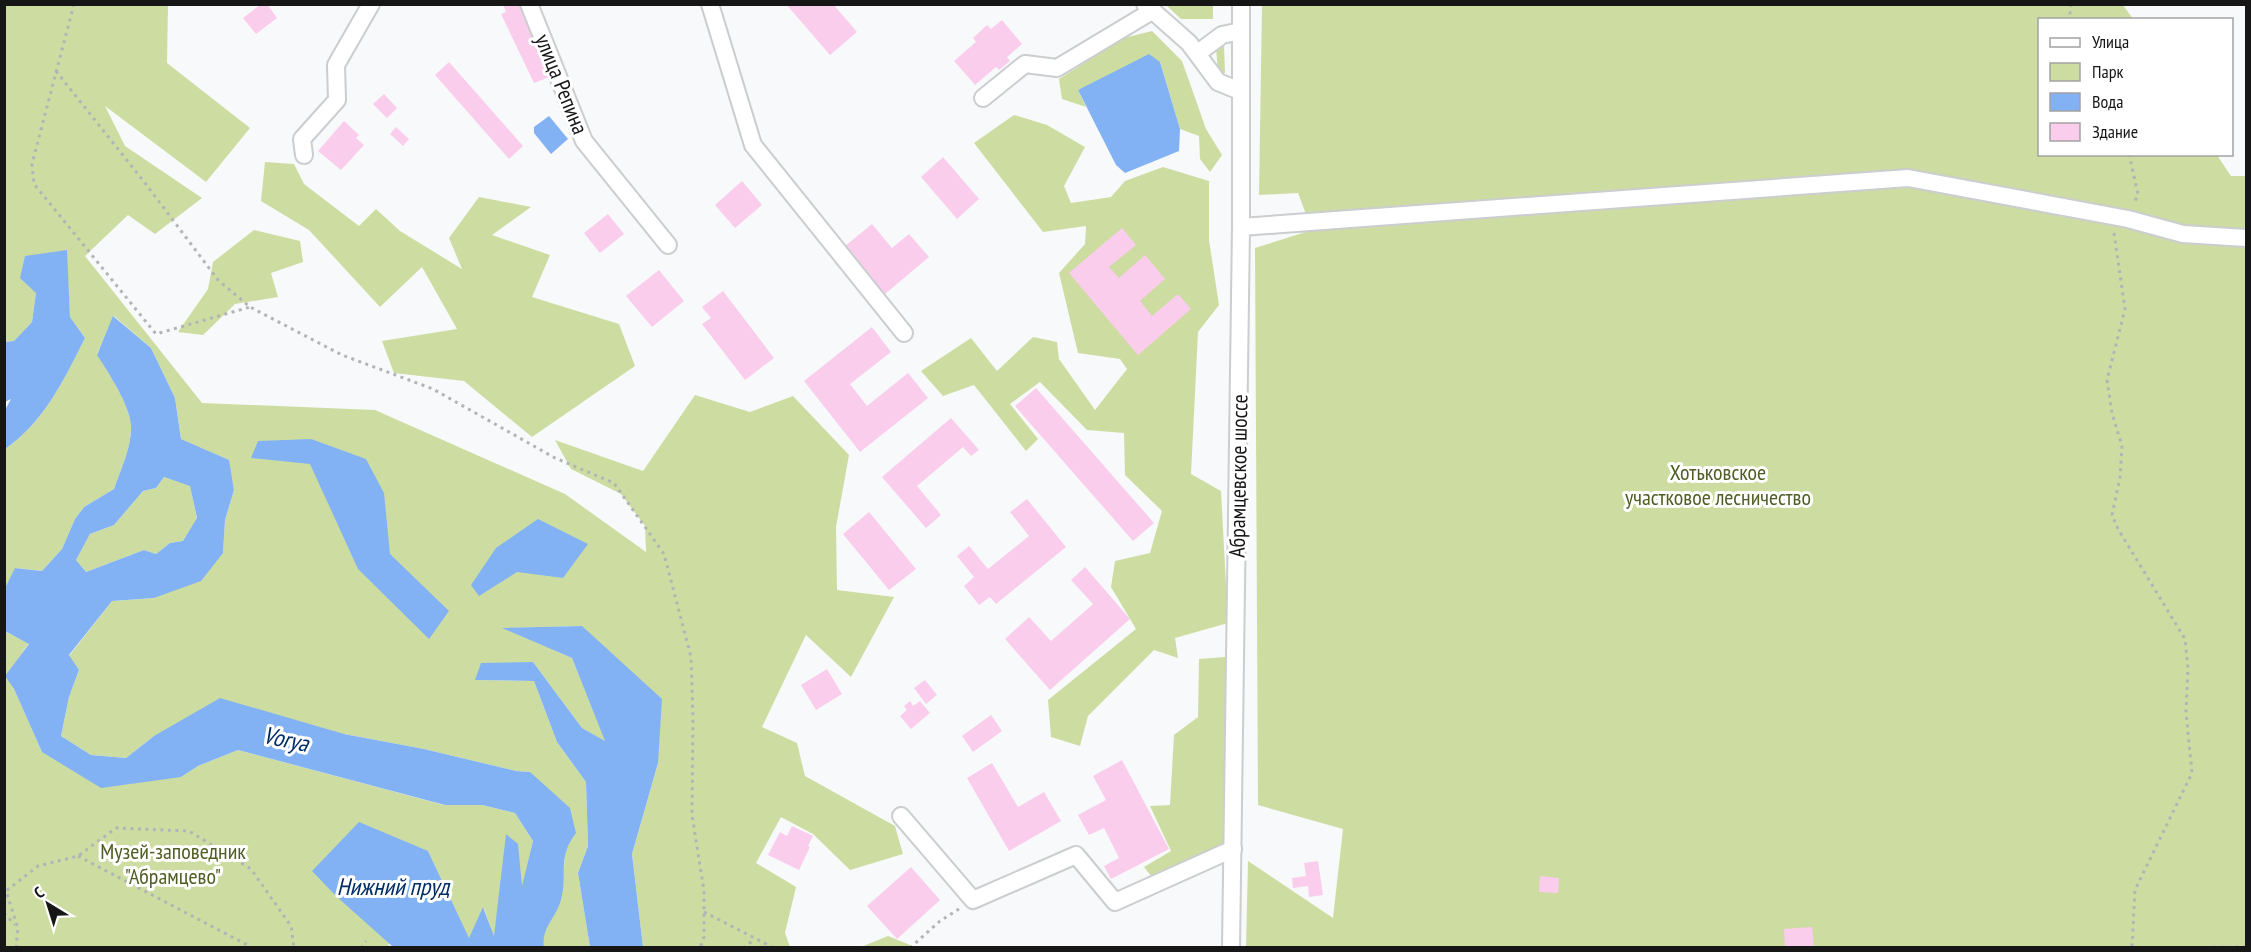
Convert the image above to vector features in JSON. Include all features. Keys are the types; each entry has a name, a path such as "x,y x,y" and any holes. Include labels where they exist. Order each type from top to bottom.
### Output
{"street":[{"path":"304,155 302,140 337,100 336,65 371,4"},
{"name":"улица Репина","path":"529,4 584,141 668,245"},
{"path":"710,4 753,146 904,333"},
{"name":"Абрамцевское шоссе","path":"1231,948 1241,227 1241,4"},
{"path":"983,98 1025,64 1057,68 1149,8 1189,43 1218,82 1240,91"},
{"path":"1198,53 1222,35 1240,31"},
{"path":"1241,227 1908,178 2121,218 2183,234 2247,238"},
{"path":"901,816 974,900 1076,855 1115,902 1233,849"}],"path":[{"path":"74,4 32,164 34,184 156,334 250,307"},
{"path":"56,71 218,280 250,307 342,355 433,389 555,458 614,483 664,554 691,657 692,815 704,891 704,938 700,948"},
{"path":"2129,156 2138,194 2121,218 2114,243 2125,309 2107,380 2112,412 2122,446 2120,478 2112,515 2118,529 2185,639 2188,668 2186,712 2192,773 2135,890 2132,948"},
{"path":"15,948 18,928 6,891 38,866 78,856 116,828 189,831 251,869 291,926 294,948"},
{"path":"78,856 253,948"},
{"path":"910,948 940,921 974,900"},
{"path":"704,912 774,948"},
{"path":"4,913 18,928"},
{"path":"743,948 755,939"},
{"path":"361,948 366,941"},
{"path":"2153,948 2247,947"}],"green space":[{"path":"5,5 168,5 167,63 250,128 206,182 105,106 125,146 202,198 155,234 128,215 85,256 202,403 375,410 565,494 646,552 645,526 621,494 571,469 555,440 643,471 695,395 750,412 793,396 849,455 836,527 837,590 894,597 851,677 806,635 762,727 797,743 805,776 895,826 903,854 850,870 813,834 781,817 756,863 796,887 785,933 790,947 643,947 632,854 658,763 581,626 504,628 572,658 606,742 582,728 533,662 475,680 534,681 557,742 586,782 588,846 578,873 590,947 544,947 542,936 561,900 566,846 530,772 516,771 424,749 344,734 154,736 126,758 91,755 61,736 69,697 79,670 69,656 112,601 154,598 223,553 225,520 234,490 228,460 181,439 175,398 151,348 114,316 97,354 127,408 131,434 114,489 84,507 75,519 62,549 42,571 16,568 5,588 5,449 19,438 42,413 61,384 85,338 70,317 66,250 36,293 32,322 14,341 5,342"},
{"path":"1166,5 1213,5 1213,19 1181,19"},
{"name":"Хотьковское участковое лесничество","path":"1262,5 2123,5 2132,18 2038,18 2038,156 2218,156 2231,176 2246,176 2246,947 1246,948 1248,861 1333,918 1343,829 1258,805 1255,248 1312,230 1298,193 1259,195"},
{"path":"1152,31 1182,61 1206,129 1222,155 1210,172 1200,159 1199,136 1180,129 1160,62 1078,90 1086,107 1062,99 1059,79 1124,38"},
{"path":"1224,46 1225,73 1218,73 1216,47"},
{"path":"1014,115 1047,125 1085,147 1064,186 1071,203 1111,197 1125,181 1163,167 1209,181 1209,240 1219,305 1198,332 1191,474 1221,491 1228,623 1175,638 1178,658 1154,650 1088,716 1080,746 1051,737 1048,700 1136,629 1111,587 1115,561 1150,553 1162,511 1125,475 1124,433 1087,430 1040,382 1010,404 1038,439 1026,451 974,385 943,396 921,371 971,338 997,371 1033,337 1057,342 1059,359 1095,410 1127,369 1120,359 1078,353 1059,273 1085,244 1086,226 1043,232 974,143"},
{"path":"265,162 294,164 304,184 359,226 376,209 400,231 462,269 449,238 479,197 531,207 492,235 550,255 532,297 619,324 635,366 532,437 464,381 394,373 382,341 457,329 422,267 380,307 309,230 261,201"},
{"path":"254,230 300,241 303,262 271,273 278,297 235,304 203,335 178,332 208,289 213,262"},
{"path":"164,477 190,485 197,519 183,541 170,543 156,554 144,550 86,572 76,560 90,534 114,525 143,491 156,488"},
{"name":"Музей-заповедник \"Абрамцево\"","path":"4,631 29,643 6,676 42,752 181,777 198,766 238,750 444,805 482,805 515,813 533,841 522,888 494,937 484,908 469,939 428,851 388,945 393,947 5,947"},
{"path":"1225,657 1228,842 1152,877 1144,867 1171,851 1150,806 1170,805 1174,735 1198,717 1199,659"},
{"path":"888,936 915,947 861,947"}],"water":[{"path":"1149,54 1160,62 1180,129 1179,151 1125,173 1116,165 1078,90"},
{"path":"549,116 568,139 551,154 534,133 534,127"},
{"path":"67,250 70,317 85,338 61,384 42,413 19,438 5,449 5,410 11,399 5,402 5,342 14,341 32,322 36,293 20,278 25,256"},
{"name":"Нижний пруд","path":"113,316 151,348 175,398 181,439 229,460 234,490 225,520 223,553 201,581 154,598 112,601 69,655 79,670 69,697 61,736 91,755 126,758 154,736 220,698 344,734 424,749 516,771 530,772 570,808 576,833 567,850 561,900 545,934 544,947 393,947 336,896 312,871 359,822 428,851 469,938 483,907 494,936 506,834 518,844 522,886 533,841 515,813 482,805 445,805 238,750 198,766 181,777 101,788 42,752 14,689 5,676 29,644 5,631 5,588 15,568 42,571 62,549 75,519 84,507 114,489 128,449 131,434 130,418 123,399 97,355","holes":["164,477 190,486 197,518 183,541 170,543 156,554 144,550 86,572 76,560 90,534 114,525 143,491 156,488"]},
{"path":"311,439 366,459 384,493 390,554 449,611 429,639 358,569 310,464 251,458 258,441"},
{"path":"538,519 588,544 563,578 517,572 479,596 471,585 496,548"},
{"path":"582,626 662,699 658,763 632,854 643,947 590,947 578,873 588,846 586,782 557,742 534,681 475,680 481,663 533,662 582,728 605,741 572,658 502,628"}],"building":[{"path":"261,4 267,4 277,18 256,34 243,18"},
{"path":"503,4 520,4 552,76 534,83 501,14 506,12"},
{"path":"786,4 833,4 857,32 830,55"},
{"path":"1002,20 1022,44 1007,57 1010,61 999,70 996,67 975,85 954,61 976,42 973,38 987,25 991,29"},
{"path":"449,62 523,146 509,159 435,75"},
{"path":"384,94 397,108 387,118 373,104"},
{"path":"344,121 359,135 356,138 364,145 341,170 318,151"},
{"path":"396,127 409,139 403,146 390,134"},
{"path":"943,157 979,199 957,219 921,177"},
{"path":"742,181 762,205 735,228 715,205"},
{"path":"608,214 624,234 600,253 584,233"},
{"path":"872,224 892,248 909,234 929,257 885,294 845,246"},
{"path":"1122,228 1136,245 1109,267 1119,278 1145,255 1165,279 1140,301 1152,316 1178,294 1191,309 1138,355 1069,273"},
{"path":"659,270 684,301 652,327 626,296"},
{"path":"723,291 774,358 745,380 702,324 711,318 702,307"},
{"path":"872,327 891,352 850,384 867,406 908,373 928,398 860,452 804,381"},
{"path":"1036,388 1154,523 1133,541 1015,406"},
{"path":"951,418 979,450 971,456 963,447 917,486 941,515 926,528 882,477"},
{"path":"1027,499 1066,547 996,604 990,597 979,605 964,586 974,577 957,556 969,546 988,569 1029,536 1010,512"},
{"path":"869,512 916,569 889,590 843,534"},
{"path":"1085,567 1130,619 1050,690 1005,639 1029,617 1051,641 1093,604 1071,580"},
{"path":"827,669 842,694 816,710 801,685"},
{"path":"925,680 937,695 926,704 914,688"},
{"path":"910,701 913,706 920,701 930,713 911,729 900,716 907,710 904,706"},
{"path":"991,715 1002,731 973,752 962,736"},
{"path":"1122,760 1169,849 1111,879 1104,866 1119,858 1104,828 1089,835 1078,815 1106,800 1093,776"},
{"path":"992,763 1018,807 1044,792 1061,821 1009,851 967,778"},
{"path":"792,826 813,836 799,870 768,855 780,832 787,836"},
{"path":"1318,861 1323,895 1309,897 1308,886 1293,888 1292,878 1306,876 1304,863"},
{"path":"911,867 940,900 897,939 867,906"},
{"path":"1540,876 1559,878 1558,893 1539,892"},
{"path":"1812,927 1814,948 1785,948 1784,929"}],"water label":[{"name":"Vorya","path":"286,739"}]}
